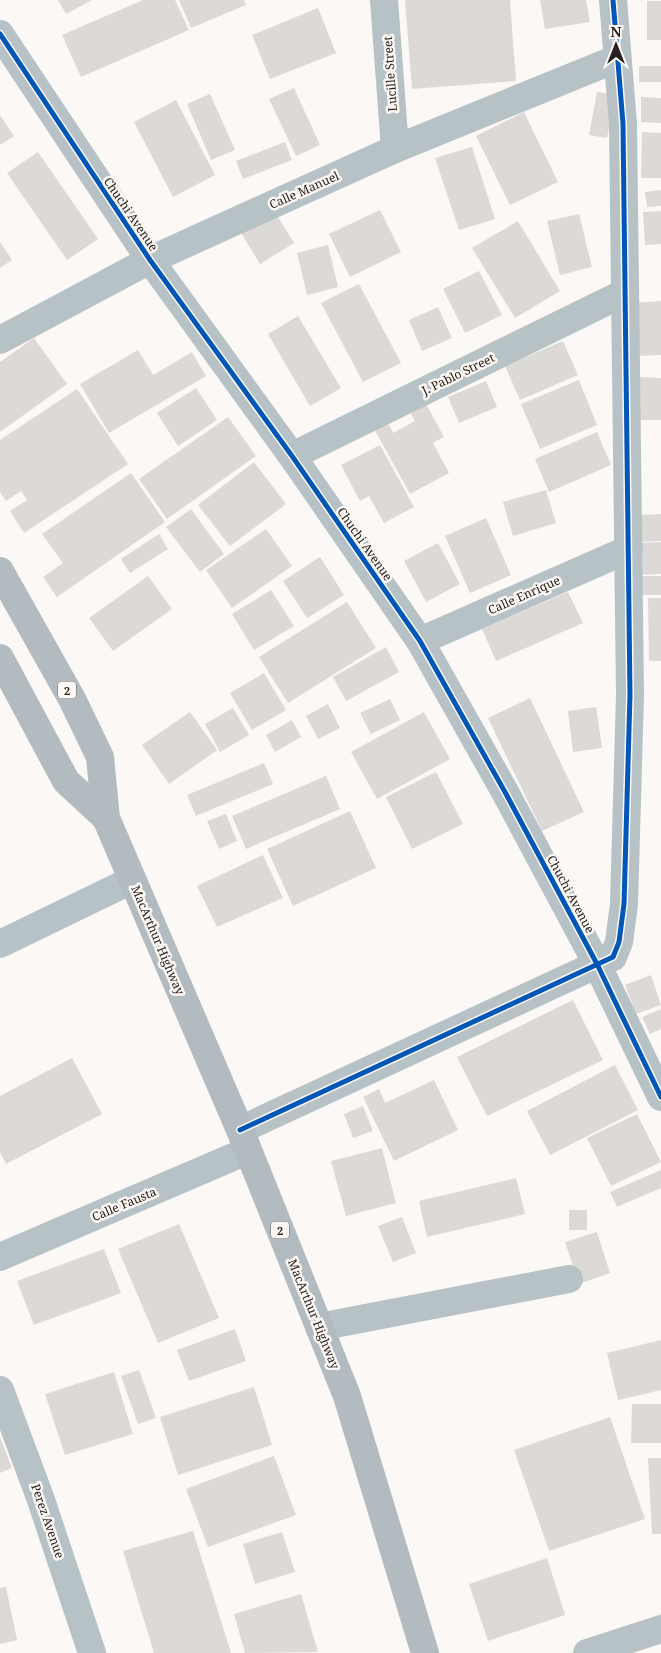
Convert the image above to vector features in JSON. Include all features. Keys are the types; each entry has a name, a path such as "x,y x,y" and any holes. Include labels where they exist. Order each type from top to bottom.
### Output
{"highway":[{"name":"MacArthur Highway","path":"0,570 72,699 100,757 106,818 244,1140 347,1396 425,1653"},
{"name":"MacArthur Highway","path":"0,658 66,781 106,818"}],"street":[{"name":"Lucille Street","path":"384,0 395,149"},
{"path":"612,0 623,124 629,549"},
{"name":"Chuchi Avenue","path":"0,34 150,260 292,456 420,641 505,792 597,964 661,1098"},
{"name":"Calle Manuel","path":"0,340 150,260 395,149 616,59"},
{"name":"J. Pablo Street","path":"292,456 624,293"},
{"name":"Calle Enrique","path":"420,641 629,549"},
{"name":"Calle Fausta","path":"0,1257 244,1140 597,964 613,958 619,942 624,904 630,695 629,549"},
{"path":"0,944 132,880"},
{"path":"319,1327 569,1279"},
{"name":"Perez Avenue","path":"0,1390 41,1500 92,1653"},
{"path":"587,1653 661,1629"}],"building":[{"path":"58,0 92,0 66,14"},
{"path":"143,0 175,0 189,30 81,77 62,35"},
{"path":"179,0 244,0 246,5 191,28"},
{"path":"405,0 510,0 516,81 412,89"},
{"path":"540,0 586,0 590,22 545,29"},
{"path":"647,1 661,1 661,40 647,40"},
{"path":"318,8 336,53 270,79 252,35"},
{"path":"639,66 661,66 661,82 639,82"},
{"path":"294,88 320,145 296,156 269,99"},
{"path":"597,92 615,95 607,138 589,135"},
{"path":"210,94 235,150 211,160 187,104"},
{"path":"641,97 661,98 661,123 641,122"},
{"path":"176,100 215,175 173,197 134,122"},
{"path":"524,112 558,182 510,205 476,136"},
{"path":"0,115 14,136 0,145"},
{"path":"642,132 661,133 661,178 641,178"},
{"path":"285,142 292,160 243,179 236,161"},
{"path":"472,147 495,219 459,230 435,158"},
{"path":"38,152 98,239 67,260 7,173"},
{"path":"661,190 661,206 647,207 645,192"},
{"path":"380,210 401,252 350,277 329,234"},
{"path":"661,211 661,244 645,245 643,212"},
{"path":"275,212 294,243 260,264 241,233"},
{"path":"579,214 592,267 560,275 547,221"},
{"path":"518,221 560,291 515,318 472,248"},
{"path":"0,242 12,260 0,268"},
{"path":"328,245 338,287 307,295 297,253"},
{"path":"479,271 502,315 465,333 443,289"},
{"path":"359,284 401,363 363,382 321,303"},
{"path":"661,301 661,355 637,356 633,303"},
{"path":"438,307 452,338 422,351 409,320"},
{"path":"298,316 341,388 310,406 268,334"},
{"path":"34,338 67,384 0,432 0,362"},
{"path":"563,341 578,375 520,400 505,366"},
{"path":"138,350 153,375 192,352 206,376 109,433 80,384"},
{"path":"638,377 661,378 661,420 637,420"},
{"path":"579,380 597,425 540,449 521,404"},
{"path":"486,381 497,407 459,423 448,397"},
{"path":"196,388 217,420 178,446 157,413"},
{"path":"77,389 128,464 24,533 10,511 27,500 21,491 6,501 0,492 0,440"},
{"path":"426,404 444,437 433,443 449,473 410,494 372,425 385,417 393,433 415,421 410,413"},
{"path":"228,417 256,456 167,519 139,479"},
{"path":"597,432 611,465 549,492 535,459"},
{"path":"380,445 414,507 384,523 369,496 360,501 341,465"},
{"path":"254,462 286,504 230,546 198,505"},
{"path":"131,473 165,522 57,597 43,577 63,563 42,534"},
{"path":"546,490 556,523 513,536 503,502"},
{"path":"191,509 224,554 200,572 166,527"},
{"path":"661,514 661,541 640,542 639,515"},
{"path":"486,518 511,575 470,593 445,536"},
{"path":"266,529 292,566 232,608 206,570"},
{"path":"159,534 168,549 130,573 121,559"},
{"path":"661,542 661,574 637,575 637,543"},
{"path":"438,543 460,584 426,602 404,561"},
{"path":"320,557 344,595 307,618 283,581"},
{"path":"148,576 172,609 113,651 89,618"},
{"path":"635,576 661,576 661,595 635,595"},
{"path":"271,590 294,626 254,650 232,614"},
{"path":"568,592 583,623 496,661 482,629"},
{"path":"648,598 661,598 661,661 649,661"},
{"path":"347,602 376,648 288,703 259,657"},
{"path":"386,647 399,672 346,701 333,677"},
{"path":"264,673 286,710 252,730 230,693"},
{"path":"530,698 584,812 542,831 488,718"},
{"path":"390,699 400,720 371,734 360,713"},
{"path":"328,704 340,728 318,739 306,716"},
{"path":"596,707 602,748 573,752 568,711"},
{"path":"233,708 249,735 220,752 205,724"},
{"path":"190,712 217,750 169,784 142,745"},
{"path":"424,712 450,759 377,799 351,752"},
{"path":"292,720 301,737 275,752 266,735"},
{"path":"264,763 273,784 196,816 187,795"},
{"path":"436,772 463,824 412,849 386,797"},
{"path":"326,776 340,809 246,849 232,816"},
{"path":"350,811 376,868 293,906 267,849"},
{"path":"226,814 237,841 219,849 207,821"},
{"path":"263,855 283,898 217,927 197,886"},
{"path":"651,975 661,1005 636,1014 625,985"},
{"path":"573,1000 603,1060 487,1116 457,1057"},
{"path":"661,1009 661,1029 650,1034 642,1017"},
{"path":"72,1058 102,1114 6,1164 0,1152 0,1096"},
{"path":"615,1065 638,1110 550,1155 527,1111"},
{"path":"434,1080 458,1130 394,1161 363,1097 379,1089 385,1103"},
{"path":"363,1106 373,1131 353,1138 344,1114"},
{"path":"637,1114 661,1162 611,1186 587,1138"},
{"path":"382,1148 396,1203 346,1216 331,1161"},
{"path":"661,1170 661,1188 617,1207 610,1192"},
{"path":"516,1178 525,1214 427,1237 419,1201"},
{"path":"569,1210 587,1210 587,1230 569,1230"},
{"path":"402,1217 416,1253 393,1262 378,1226"},
{"path":"179,1224 219,1318 158,1343 118,1249"},
{"path":"597,1232 610,1273 579,1284 565,1242"},
{"path":"104,1249 121,1293 34,1325 17,1281"},
{"path":"235,1329 246,1361 189,1381 177,1350"},
{"path":"661,1340 661,1390 618,1400 607,1353"},
{"path":"139,1370 156,1418 138,1424 121,1376"},
{"path":"114,1372 133,1434 65,1455 45,1394"},
{"path":"254,1387 272,1445 178,1475 160,1417"},
{"path":"632,1404 661,1404 661,1443 631,1443"},
{"path":"610,1417 645,1519 549,1551 514,1450"},
{"path":"0,1437 12,1468 0,1473"},
{"path":"274,1456 296,1515 208,1547 186,1489"},
{"path":"648,1458 661,1458 661,1534 652,1534"},
{"path":"193,1531 231,1653 154,1653 123,1551"},
{"path":"282,1532 295,1572 255,1584 243,1544"},
{"path":"547,1558 565,1615 488,1641 469,1584"},
{"path":"6,1587 17,1640 0,1644 0,1588"},
{"path":"301,1594 318,1652 245,1653 234,1614"}],"cycle path":[{"path":"240,1130 613,957 619,942 624,904 630,695 623,124 613,0"},
{"path":"0,34 150,260 292,456 420,641 505,792 597,964 661,1097"}]}
